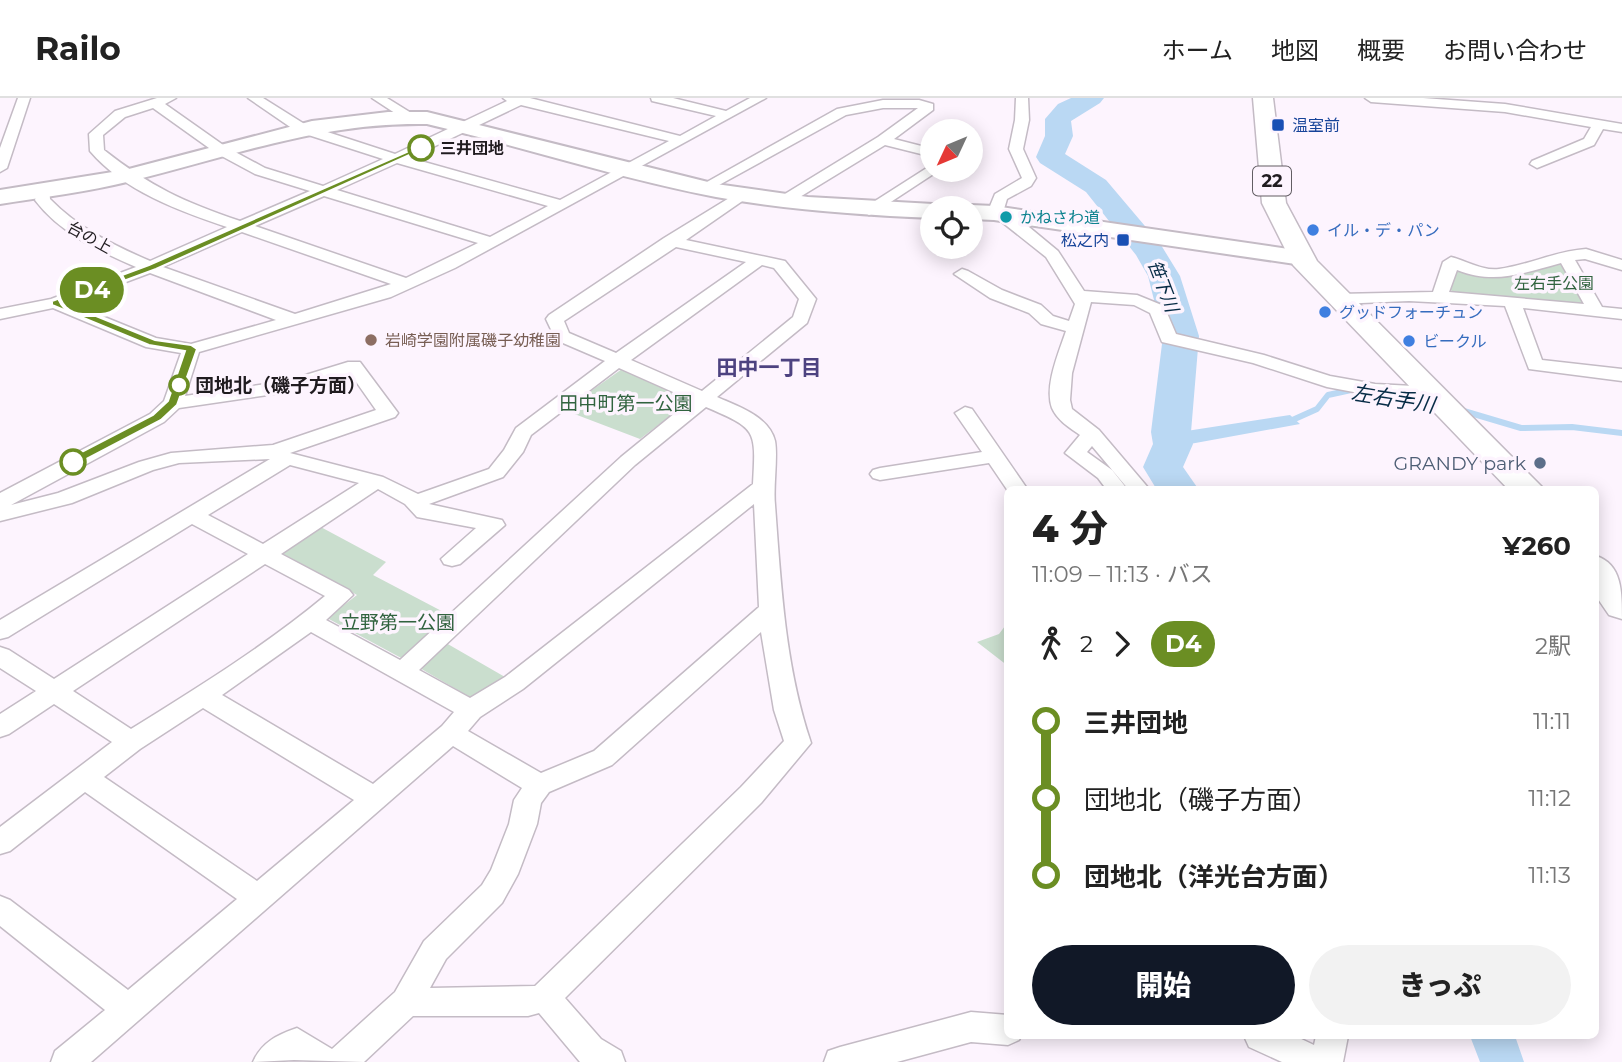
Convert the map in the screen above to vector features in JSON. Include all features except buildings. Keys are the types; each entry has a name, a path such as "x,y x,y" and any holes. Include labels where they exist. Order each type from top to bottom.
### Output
{"main road":[{"name":"22","path":"1263,98 1274,203 1302,258 1338,299 1524,486"},
{"path":"1599,572 1622,606"}],"street":[{"path":"0,168 24,98"},
{"path":"170,98 112,118 96,134 97,151 127,175 162,197 407,284"},
{"path":"254,98 301,128 397,159 559,204"},
{"path":"378,98 409,116"},
{"path":"657,98 727,115"},
{"path":"55,303 152,343 191,349 294,320 407,284 760,98"},
{"path":"864,98 883,104"},
{"path":"1022,98 1022,120 1016,149 1029,178 1026,183 1000,197 996,212 1007,216 1052,254 1084,304 1064,368 1060,405 1066,415 1092,434 1111,453 1137,486"},
{"path":"1371,98 1506,103 1622,128"},
{"path":"152,267 468,127 517,99 681,140"},
{"path":"158,101 221,150 260,171 491,242"},
{"path":"705,187 842,112 883,104 919,104 928,107 883,140 785,200"},
{"path":"0,197 127,175 301,128 346,120 409,116 468,127 744,195 869,210 920,211"},
{"path":"0,119 17,117"},
{"path":"1537,164 1589,142 1599,124"},
{"path":"883,140 920,150"},
{"path":"869,210 920,177"},
{"name":"台の上","path":"44,191 42,200 50,212 68,226 96,243 152,267"},
{"path":"406,1002 528,1002 545,997 751,795 798,743 787,710 771,610 763,486 767,457 765,440 756,426 743,416 562,336 555,319 744,195"},
{"path":"983,213 1302,258"},
{"path":"401,673 582,502 706,399 806,310 808,299 779,264 670,242"},
{"path":"1440,295 1451,262 1474,271 1498,274 1565,256 1586,254 1622,265"},
{"path":"1565,256 1597,312"},
{"path":"416,502 496,473 513,452 523,432 554,406 759,260"},
{"path":"152,267 294,320"},
{"name":"台の上","path":"0,314 55,303 152,267"},
{"path":"961,274 996,294 1035,309 1047,320 1076,328"},
{"path":"1338,299 1440,295 1622,314"},
{"path":"1077,296 1137,300 1158,310 1168,338 1327,381 1441,400"},
{"path":"1513,304 1535,365 1622,376"},
{"path":"0,502 157,418 173,403 191,349"},
{"path":"0,631 193,516 281,455 388,413 354,366 288,386 173,403"},
{"path":"965,413 1015,486"},
{"path":"1092,434 1075,453 1105,474 1115,486"},
{"path":"0,514 65,498 146,466 178,457 281,455 376,481 416,502 425,512 494,525 452,559"},
{"path":"880,474 995,456"},
{"path":"0,727 376,481"},
{"path":"67,1062 451,733 471,710 514,683 763,486"},
{"path":"0,843 87,779 131,742 203,696 310,621 341,595 193,516"},
{"path":"341,1062 406,1002 435,950 492,894 509,861 523,824 528,800 539,785 603,758 771,610"},
{"path":"310,621 471,710"},
{"path":"0,656 131,742"},
{"path":"203,696 373,798"},
{"path":"451,733 539,785"},
{"path":"87,779 257,897"},
{"path":"0,909 128,1009"},
{"path":"545,997 590,1050 610,1062"},
{"path":"840,1062 971,1027 1004,1030"},
{"path":"1267,1039 1317,1062"},
{"path":"1327,1062 1331,1039"},
{"path":"269,1062 284,1048 298,1043 324,1062"}],"green space":[{"name":"左右手公園","path":"1557,261 1567,264 1584,304 1455,293 1449,289 1454,270 1502,277"},
{"name":"田中町第一公園","path":"622,369 691,400 640,439 564,410"},
{"name":"立野第一公園","path":"317,525 386,562 373,575 453,617 405,660 327,618 357,595 278,551"},
{"path":"1004,627 1004,663 977,642 999,634"},
{"path":"446,643 505,677 473,699 418,667"}],"water":[{"path":"1290,415 1300,424 1179,446 1170,462 1173,472 1183,486 1170,486 1158,466 1159,454 1166,426 1179,426 1180,432"},
{"path":"1471,1039 1516,1039 1524,1062 1480,1062"}],"waterway":[{"name":"笹下川","path":"1091,98 1067,110 1058,119 1059,136 1050,157 1096,186 1150,252 1164,276 1181,336 1171,432 1173,444 1163,467 1175,486"},
{"name":"左右手川","path":"1288,422 1317,409 1328,395 1351,390"},
{"name":"左右手川","path":"1381,395 1434,404"},
{"name":"左右手川","path":"1457,409 1521,428 1572,427 1622,433"}],"bus line":[{"name":"D4","path":"73,462 157,418 173,403 191,349 152,343 55,303 152,267 421,148"}],"place":[{"name":"温室前","path":"1278,125"},
{"name":"三井団地","path":"421,148"},
{"name":"かねさわ道","path":"1006,217"},
{"name":"イル・デ・パン","path":"1313,230"},
{"name":"松之内","path":"1123,240"},
{"name":"グッドフォーチュン","path":"1325,312"},
{"name":"岩崎学園附属磯子幼稚園","path":"371,340"},
{"name":"ビークル","path":"1409,341"},
{"name":"団地北（磯子方面）","path":"179,385"},
{"name":"GRANDY park","path":"1540,463"}],"district":[{"name":"田中一丁目","path":"769,368"}]}
